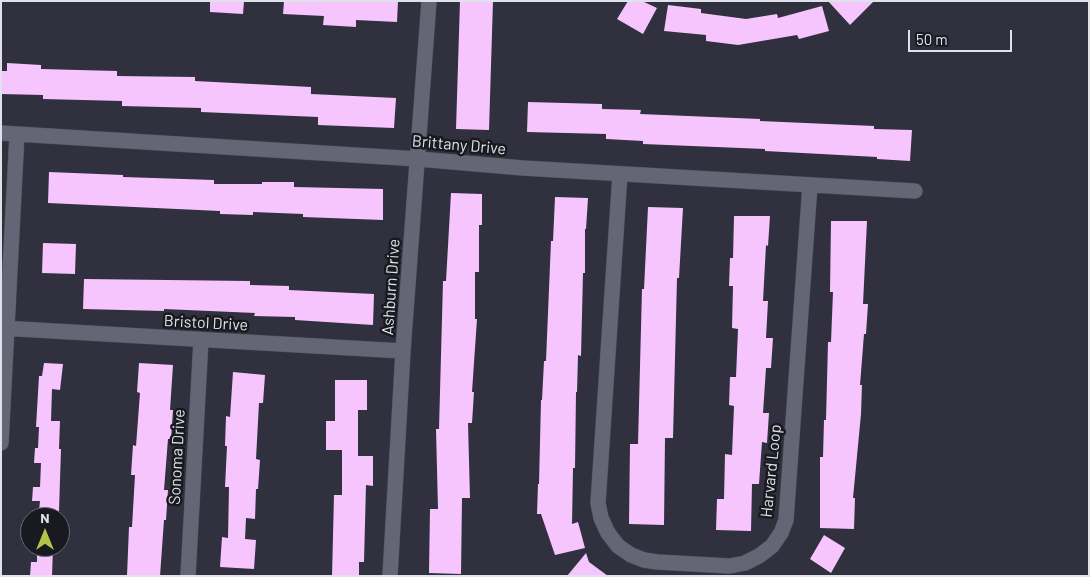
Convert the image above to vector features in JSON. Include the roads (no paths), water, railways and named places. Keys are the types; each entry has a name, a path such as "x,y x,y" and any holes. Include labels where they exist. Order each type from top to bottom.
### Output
{"street":[{"name":"Ashburn Drive","path":"390,576 403,351 429,1"},
{"name":"Brittany Drive","path":"1,133 418,159 523,168 915,191"},
{"path":"1,443 4,329 17,134"},
{"name":"Harvard Loop","path":"620,174 598,503 604,526 618,546 631,555 657,562 730,566 745,563 759,556 772,546 781,533 786,520 810,185"},
{"name":"Bristol Drive","path":"4,329 403,351"},
{"name":"Sonoma Drive","path":"188,576 201,340"}]}
